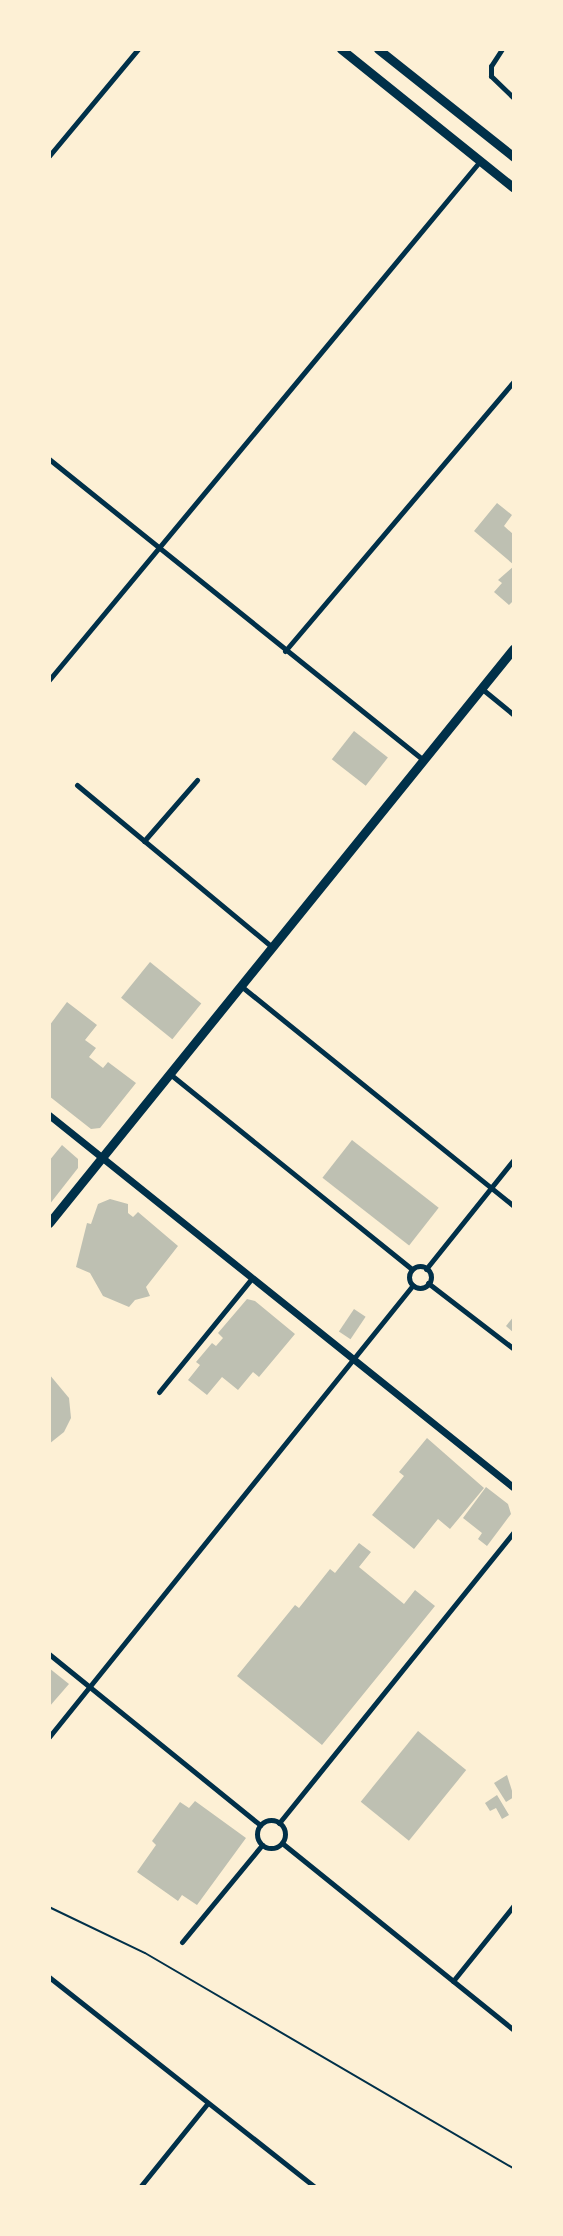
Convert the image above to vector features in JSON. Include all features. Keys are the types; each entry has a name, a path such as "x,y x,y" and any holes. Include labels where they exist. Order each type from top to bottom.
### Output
{"main road":[{"path":"341,49 514,188"},
{"path":"378,49 514,157"},
{"path":"49,1223 514,648"}],"street":[{"path":"49,156 138,49"},
{"path":"502,49 491,66 491,76 514,98"},
{"path":"49,680 480,160"},
{"path":"285,651 514,381"},
{"path":"49,459 423,760"},
{"path":"481,688 514,715"},
{"path":"144,841 197,780"},
{"path":"77,785 272,947"},
{"path":"241,986 514,1206"},
{"path":"170,1074 412,1269 426,1269"},
{"path":"49,1115 514,1488"},
{"path":"514,1159 426,1269 428,1283 514,1349"},
{"path":"412,1269 409,1276 413,1285"},
{"path":"159,1392 252,1278"},
{"path":"49,1737 413,1285 428,1283"},
{"path":"279,1823 514,1532"},
{"path":"49,1654 260,1825"},
{"path":"267,1820 279,1823 285,1830 282,1843 270,1849 262,1845 257,1838 260,1825 267,1820"},
{"path":"282,1843 514,2031"},
{"path":"182,1942 262,1845"},
{"path":"453,1981 514,1905"},
{"path":"49,1977 315,2187"},
{"path":"139,2187 207,2104"}],"path":[{"path":"49,1907 145,1953 514,2169"}],"building":[{"path":"497,503 512,515 504,526 514,535 514,565 474,531"},
{"path":"514,566 514,600 509,605 494,592 502,583 498,580"},
{"path":"354,731 388,757 366,786 332,759"},
{"path":"150,962 201,1004 172,1039 121,998"},
{"path":"67,1002 97,1025 85,1040 96,1048 89,1057 103,1068 108,1062 136,1083 100,1128 91,1129 49,1096 49,1026"},
{"path":"352,1140 439,1208 409,1246 322,1178"},
{"path":"62,1145 78,1159 78,1168 49,1205 49,1161"},
{"path":"110,1199 128,1204 128,1213 133,1217 138,1212 178,1246 146,1287 150,1296 135,1300 129,1307 103,1296 90,1273 76,1267 87,1223 91,1224 98,1204"},
{"path":"247,1299 255,1301 295,1334 259,1377 253,1372 238,1390 222,1377 207,1395 188,1380 200,1365 196,1362 212,1343 216,1346 223,1338 218,1333"},
{"path":"354,1309 366,1317 351,1339 339,1331"},
{"path":"514,1316 514,1333 506,1326"},
{"path":"49,1374 69,1398 71,1418 64,1432 49,1444"},
{"path":"427,1438 484,1488 450,1529 438,1519 414,1549 372,1515 404,1476 399,1472"},
{"path":"486,1487 508,1504 511,1514 487,1546 478,1539 482,1533 463,1518"},
{"path":"359,1543 371,1552 359,1567 404,1604 415,1590 435,1606 322,1745 237,1676 295,1605 299,1608 330,1569 335,1573"},
{"path":"49,1668 69,1684 49,1707"},
{"path":"418,1731 466,1770 409,1841 361,1802"},
{"path":"507,1775 514,1797 506,1802 494,1783"},
{"path":"497,1795 509,1815 502,1819 496,1808 490,1811 485,1803"},
{"path":"195,1801 246,1838 197,1905 182,1895 178,1901 137,1872 156,1845 152,1841 180,1802 189,1808"}]}
